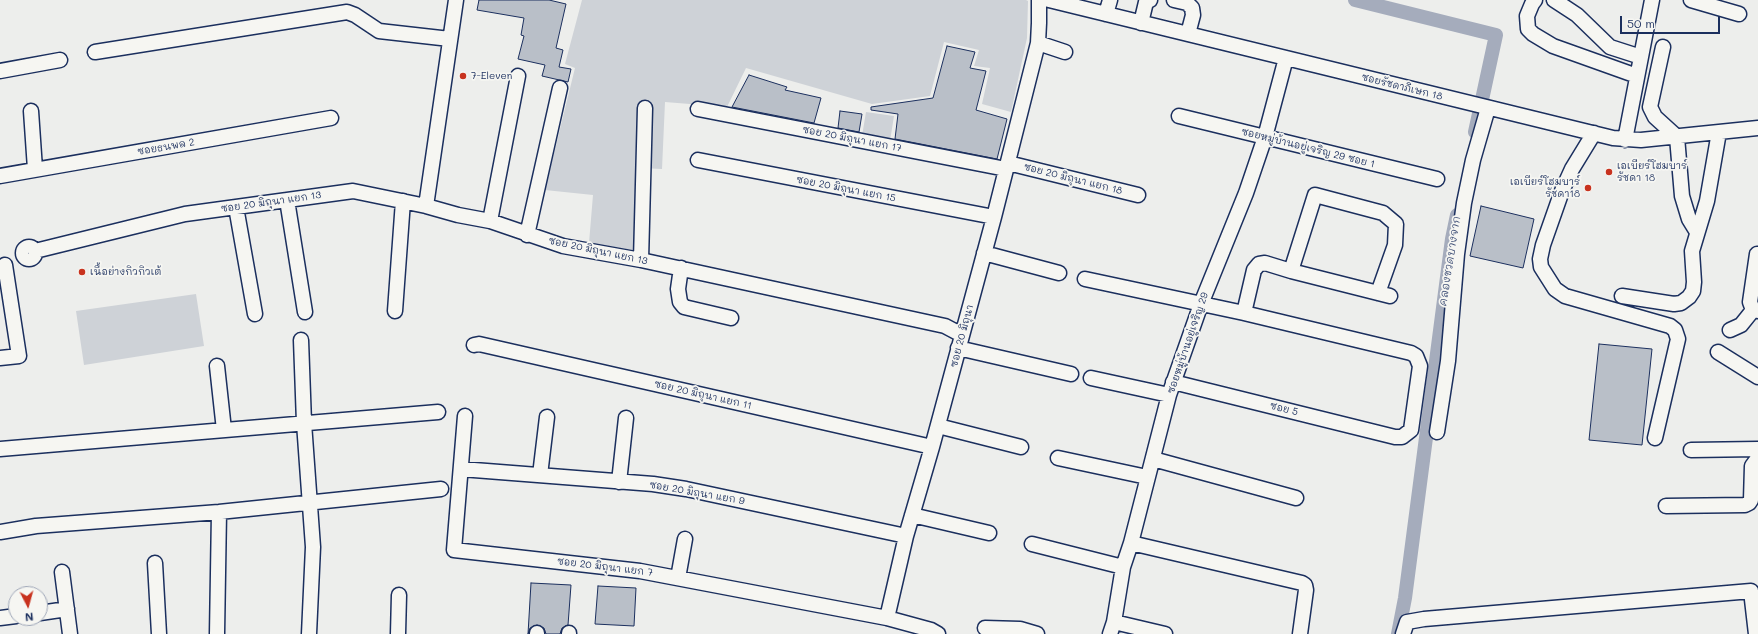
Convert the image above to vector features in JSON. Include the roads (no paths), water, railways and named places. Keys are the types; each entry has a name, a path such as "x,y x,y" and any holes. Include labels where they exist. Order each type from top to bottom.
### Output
{"street":[{"path":"426,206 456,0"},
{"name":"ซอย 20 มิถุนา","path":"887,618 906,536 938,426 994,217 1038,43 1039,0"},
{"name":"ซอยรัชดาภิเษก 18","path":"1049,0 1486,108 1625,140 1677,137 1758,128"},
{"path":"1106,14 1110,0"},
{"path":"1140,23 1146,2 1150,0"},
{"path":"1174,0 1187,3 1192,8 1188,34"},
{"path":"1535,0 1528,16 1528,29 1533,34 1553,46 1638,76"},
{"path":"1554,0 1576,15 1610,47 1641,57"},
{"path":"1625,140 1652,0"},
{"path":"1691,0 1739,14"},
{"path":"95,52 347,12 355,15 380,31 450,39"},
{"path":"1038,43 1065,52"},
{"path":"1664,47 1650,107 1655,117 1677,137 1682,196 1689,218 1696,232"},
{"name":"ซอยหมู่บ้านอยู่เจริญ 29","path":"1112,628 1123,567 1131,543 1169,395 1201,304 1246,193 1265,137 1286,58"},
{"path":"0,71 60,60"},
{"path":"490,221 518,76"},
{"path":"527,235 560,88"},
{"path":"640,260 645,108"},
{"path":"1437,432 1448,361 1457,254 1464,203 1486,108"},
{"name":"ซอย 20 มิถุนา แยก 17","path":"698,109 1007,166"},
{"path":"30,111 35,170"},
{"name":"ซอยหมู่บ้านอยู่เจริญ 29 ซอย 1","path":"1179,116 1437,179"},
{"name":"ซอยธนพล 2","path":"0,176 331,118"},
{"path":"1622,296 1674,304 1681,303 1689,297 1693,291 1694,282 1692,251 1696,232 1707,201 1719,132"},
{"path":"1594,133 1572,168 1562,191 1543,245 1540,259 1541,268 1555,289 1565,296 1670,326 1675,330 1678,339 1655,438"},
{"name":"ซอย 20 มิถุนา แยก 15","path":"698,160 994,217"},
{"name":"ซอย 20 มิถุนา แยก 18","path":"1007,166 1138,195"},
{"name":"ซอย 20 มิถุนา แยก 13","path":"3,265 29,253 185,214 353,191 490,221 527,235 563,246 681,268 945,326 960,342 1070,374"},
{"path":"1085,279 1244,313 1254,270 1259,264 1265,263 1291,271 1384,294 1395,245 1396,224 1383,214 1315,195 1291,271"},
{"path":"287,200 305,312"},
{"path":"395,311 403,201"},
{"path":"236,207 255,314"},
{"path":"984,253 1059,273"},
{"path":"1730,330 1741,325 1756,311 1750,302 1757,254"},
{"path":"0,358 19,356 3,265"},
{"path":"681,268 678,289 680,302 684,307 731,318"},
{"name":"ซอย 5","path":"1174,382 1395,437 1402,437 1411,430 1420,366 1416,356 1403,351 1244,313"},
{"path":"301,340 304,423 313,547 309,634"},
{"name":"ซอย 20 มิถุนา แยก 11","path":"474,345 487,346 932,447"},
{"path":"1718,352 1758,377"},
{"path":"217,366 224,430"},
{"path":"1091,378 1169,395"},
{"path":"0,449 438,412"},
{"name":"ซอย 20 มิถุนา แยก 7","path":"465,416 454,550 640,571 887,618"},
{"path":"540,475 547,417"},
{"path":"619,482 626,418"},
{"path":"938,426 1021,447"},
{"path":"1691,450 1758,448"},
{"path":"1058,458 1147,477"},
{"path":"1666,506 1745,505 1749,503 1751,500 1751,471 1755,461 1758,458"},
{"path":"1153,459 1296,498"},
{"name":"ซอย 20 มิถุนา แยก 9","path":"461,469 653,484 686,489 906,536"},
{"path":"0,532 36,526 219,512 441,489"},
{"path":"217,634 219,512"},
{"path":"912,515 989,534"},
{"path":"678,578 685,540"},
{"path":"1131,543 1302,583 1306,590 1300,634"},
{"path":"1032,544 1123,567"},
{"path":"155,563 159,634"},
{"path":"62,572 70,634"},
{"path":"1403,634 1407,622 1424,619 1751,591 1756,634"},
{"path":"398,634 399,595"},
{"path":"48,611 67,609"},
{"path":"887,618 931,630 938,634"},
{"path":"985,628 1020,629 1037,634"},
{"path":"1112,628 1165,634"}],"waterway":[{"name":"คลองชวดบางจาก","path":"1355,0 1496,35 1475,132"},
{"name":"คลองชวดบางจาก","path":"1398,634 1405,598 1452,239 1457,215"}],"place":[{"name":"7-Eleven","path":"463,76"},
{"name":"เอเบียร์โฮมบาร์ รัชดา 18","path":"1609,172"},
{"name":"เอเบียร์โฮมบาร์ รัชดา18","path":"1588,188"},
{"name":"เนื้อย่างกิวกิวเต้","path":"82,272"}]}
